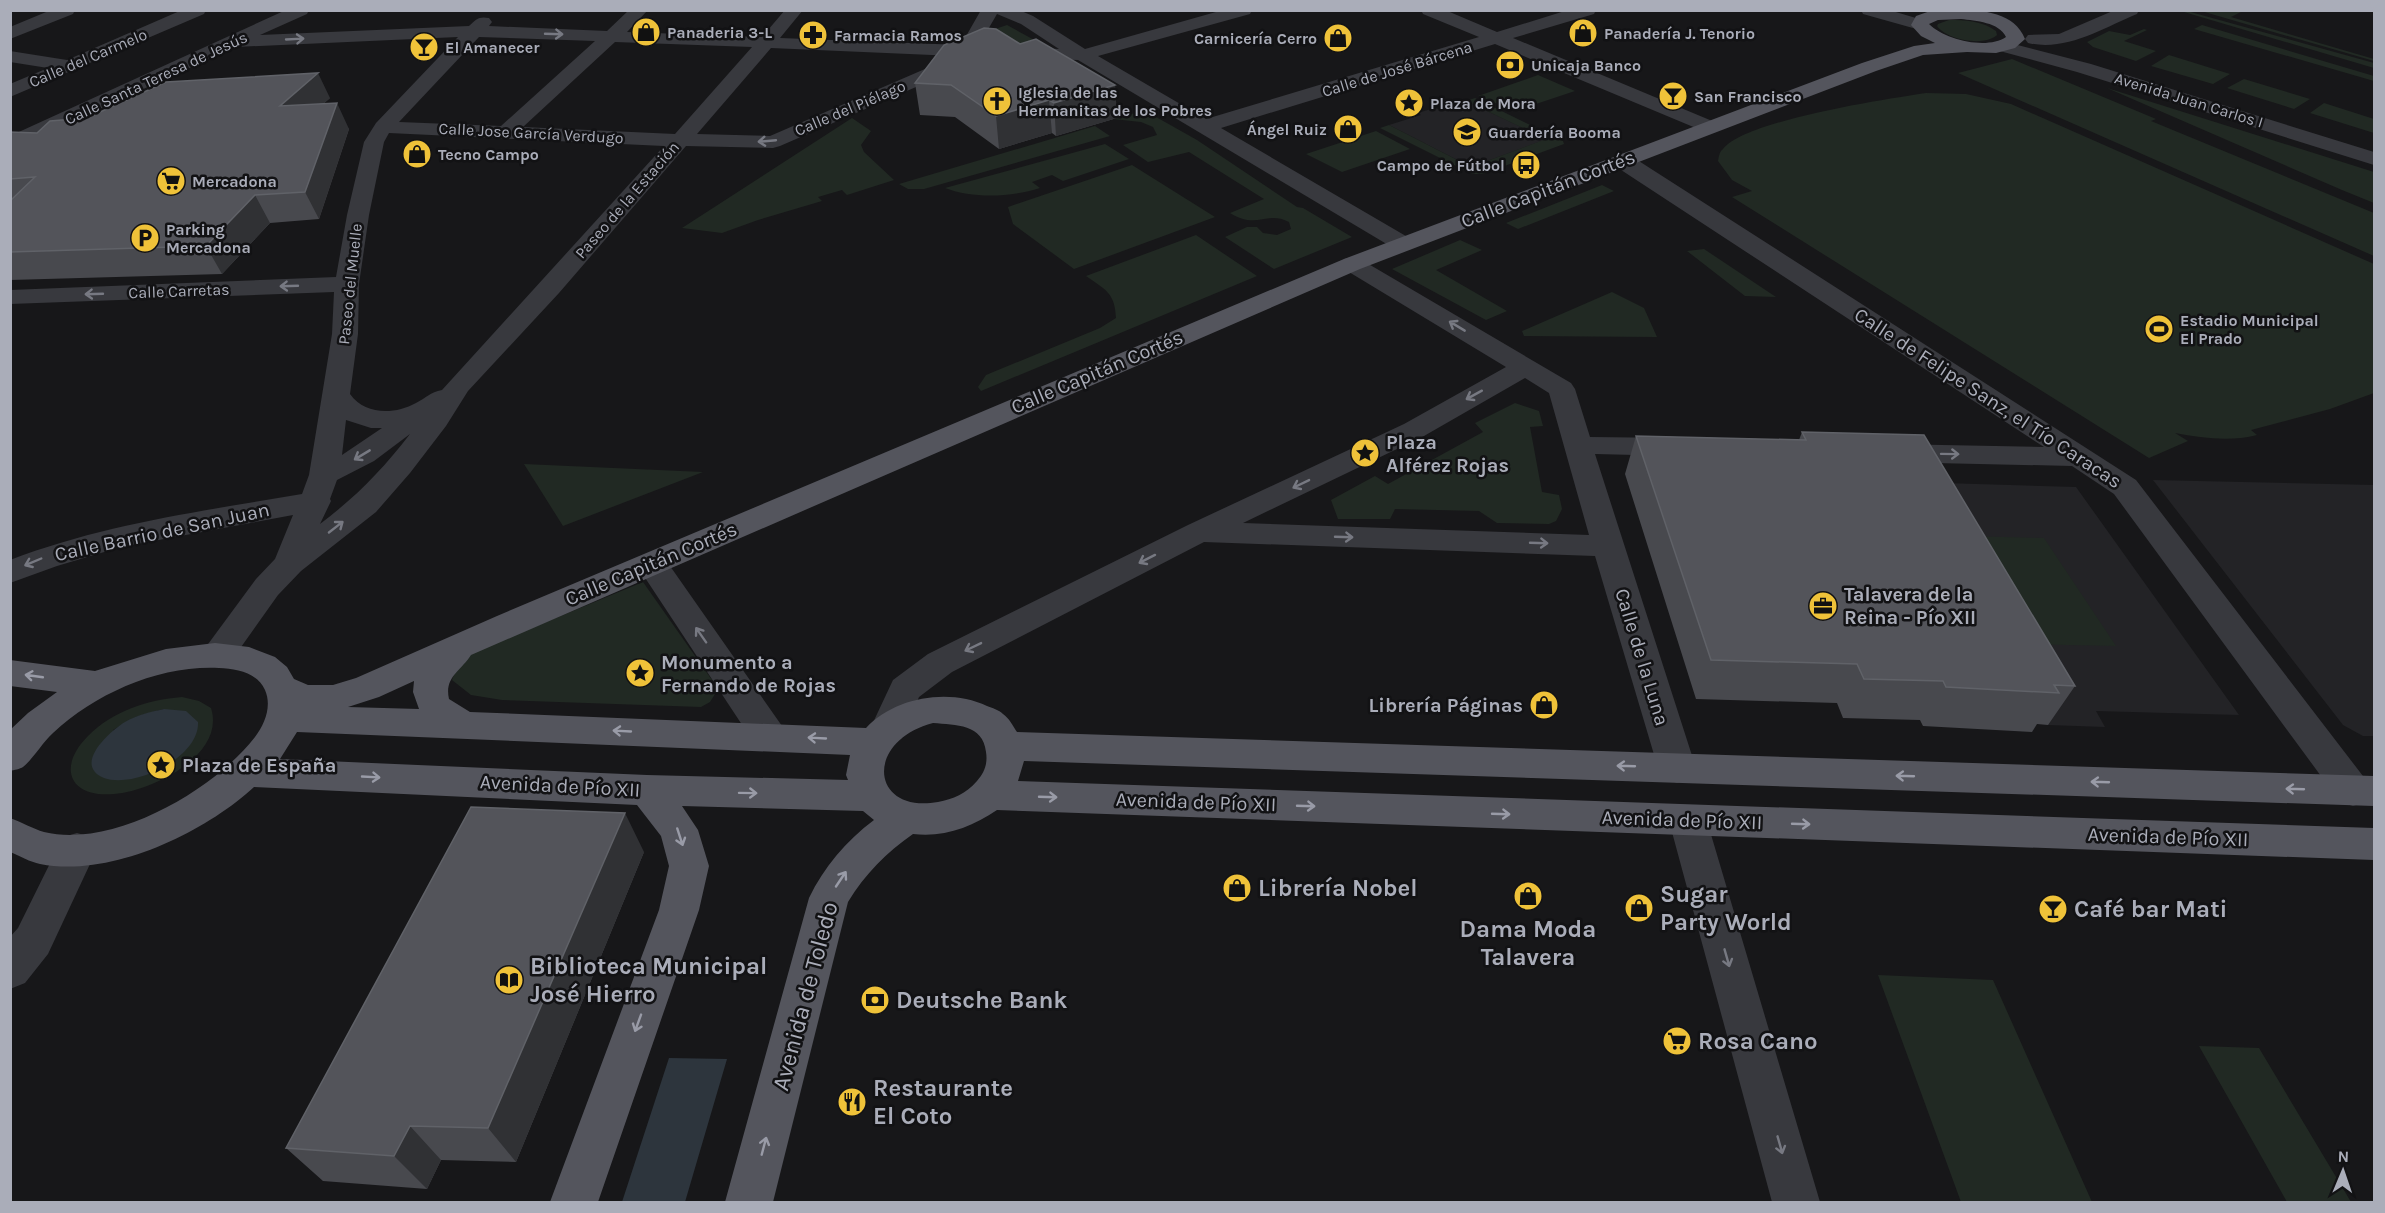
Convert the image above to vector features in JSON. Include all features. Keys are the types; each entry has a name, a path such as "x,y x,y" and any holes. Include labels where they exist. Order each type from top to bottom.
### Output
{"main road":[{"name":"Calle Capitán Cortés","path":"1921,29 1924,19 1936,15 1961,14 1983,18 2008,35"},
{"name":"Calle Capitán Cortés","path":"283,703 291,694 317,699 350,694 1352,264 1710,127 1921,29 1970,46 2008,35"},
{"path":"467,724 450,720 437,712 430,701 430,688 442,664 469,643"},
{"path":"10,757 48,718 100,685 160,662 216,655 254,662 272,672 283,703 275,738 249,772 221,795 170,825 123,842 77,849 40,847 10,834"},
{"path":"10,673 100,685"},
{"path":"283,703 467,724 769,736 882,735"},
{"path":"956,710 980,717 1001,735 1005,746 1006,768 990,795 974,806 952,816 927,820 907,818 886,809 872,796 865,781 864,769 867,756 882,735 904,719 922,712 956,710"},
{"path":"1005,746 2364,791"},
{"name":"Avenida de Pío XII","path":"249,772 647,790 872,796"},
{"path":"574,1203 679,910 689,866 679,830 647,790"},
{"name":"Avenida de Pío XII","path":"990,795 2374,844"},
{"name":"Avenida de Toledo","path":"749,1203 829,898 855,858 880,836 907,818"}],"street":[{"path":"10,34 67,10"},
{"name":"Calle del Carmelo","path":"10,91 198,10"},
{"name":"Calle Santa Teresa de Jesús","path":"10,144 237,42 301,10"},
{"name":"Paseo del Muelle","path":"290,562 320,488 345,334 347,284 358,215 374,142 382,127 495,10"},
{"path":"506,132 640,10"},
{"name":"Paseo de la Estación","path":"216,655 267,587 290,562 365,505 400,467 436,420 457,387 550,288 795,10"},
{"name":"Calle del Piélago","path":"679,140 773,142 962,60 990,10"},
{"path":"1002,10 1027,20 1082,55 1403,244"},
{"path":"237,42 474,31 1082,55 1244,10"},
{"path":"1429,10 1710,127"},
{"name":"Calle de José Bárcena","path":"1206,126 1588,10"},
{"path":"1869,10 1921,29"},
{"path":"2063,44 2131,10"},
{"path":"1027,20 1047,14"},
{"name":"Avenida Juan Carlos I","path":"2008,35 2063,44 2374,147"},
{"name":"Avenida Juan Carlos I","path":"2008,35 2085,68 2374,159"},
{"path":"10,56 101,71"},
{"path":"122,74 154,79"},
{"path":"33,112 68,118"},
{"name":"Calle Jose García Verdugo","path":"382,127 679,140"},
{"name":"Calle de Felipe Sanz, el Tío Caracas","path":"1623,161 2125,486 2364,791"},
{"path":"1199,532 1608,546 1576,445 1562,389 1352,264"},
{"name":"Calle Carretas","path":"10,297 347,284"},
{"path":"882,735 905,690 940,663 1199,532 1414,429 1525,367"},
{"name":"Paseo de la Estación","path":"320,488 457,387"},
{"name":"Paseo de la Estación","path":"336,394 343,407 356,417 403,416 426,408"},
{"path":"1576,445 1708,448"},
{"path":"1863,452 2078,457"},
{"name":"Calle Barrio de San Juan","path":"10,572 41,558 86,545 320,488"},
{"name":"Calle de la Luna","path":"1608,546 1677,768"},
{"path":"652,564 769,736"},
{"path":"1688,820 1796,1203"},
{"path":"10,970 33,941 77,849"}],"shaded area":[{"path":"2201,11 2241,12 2231,17 2374,59 2374,61"},
{"path":"2184,12 2374,63 2374,68"},
{"path":"1949,20 1980,23 1996,31 1997,35 1984,41 1957,38 1937,26"},
{"path":"1007,25 1047,47 987,48 992,30"},
{"path":"2202,25 2374,76 2374,81 2194,29"},
{"path":"2144,29 2147,30 2124,41 2156,51 2136,61 2093,47 2087,42 2109,31 2130,35"},
{"path":"2169,55 2230,74 2213,84 2151,66"},
{"path":"2012,59 2156,119 2151,121 2374,213 2374,256 1958,73"},
{"path":"1538,75 1575,91 1515,111 1478,96"},
{"path":"2244,79 2310,99 2294,109 2227,88"},
{"path":"2107,88 2374,172 2374,203 2342,190"},
{"name":"Estadio Municipal El Prado","path":"1926,93 1966,94 2011,104 2374,264 2374,393 2330,409 2251,430 2257,435 2216,438 2175,433 2188,441 2149,458 1732,197 1752,191 1732,180 1718,161 1722,150 1737,139 1759,129 1819,112"},
{"path":"1475,98 1563,141 1564,144 1483,174 1472,174 1380,128 1389,125 1471,167 1546,139 1466,101"},
{"name":"Guardería Booma","path":"1466,101 1547,139 1471,167 1389,125 1421,115 1418,113 1434,108 1438,109"},
{"path":"2324,103 2374,119 2374,133 2310,113"},
{"path":"1135,113 1149,113 1197,140 1297,207 1303,208 1352,237 1274,269 1225,237 1247,227 1257,227 1263,233 1277,235 1291,229 1289,222 1274,218 1248,220 1230,213 1264,199 1189,152 1148,162 1123,145 1157,135 1153,127 1141,122 1113,119"},
{"path":"852,118 871,131 861,145 864,152 894,180 847,195 842,190 818,197 822,201 722,233 682,228"},
{"path":"1095,126 1110,136 924,189 908,189 899,184"},
{"path":"1376,131 1410,149 1342,172 1306,154"},
{"path":"1105,144 1129,159 1063,181 1052,175 1032,182 1040,188 1017,193 993,196 956,192 945,188"},
{"path":"1132,165 1215,217 1074,269 1013,224 1008,207"},
{"path":"1602,185 1614,191 1518,229 1506,223"},
{"path":"1196,235 1257,276 981,391 978,387 986,375 1100,328 1116,318 1111,297 1086,276"},
{"path":"1460,240 1482,250 1436,270 1507,311 1486,320 1392,269"},
{"path":"1704,249 1776,297 1745,296 1687,251"},
{"path":"1612,292 1644,308 1657,337 1524,336 1522,331"},
{"path":"1515,403 1539,411 1543,426 1530,427 1542,492 1559,495 1562,509 1556,521 1549,524 1497,523 1479,511 1395,509 1390,519 1338,519 1331,500 1375,476 1388,484 1483,432 1475,423"},
{"path":"524,464 703,472 563,526"},
{"path":"2153,480 2374,485 2374,736 2363,736 2343,725"},
{"path":"1911,482 2076,487 2239,715 2096,711 2105,727 2048,725"},
{"path":"1961,536 2044,538 2116,646 2024,644"},
{"path":"643,582 712,680 715,694 710,702 701,707 502,700 471,695 452,680 462,662 478,650"},
{"path":"182,697 199,701 211,708 213,725 208,741 182,768 147,786 114,794 99,794 78,786 72,778 73,759 78,748 98,727 131,708","holes":["164,709 167,765 140,776 113,730 138,716"]},
{"path":"164,709 186,711 198,722 196,735 189,747 177,758 148,774 132,779 104,778 95,772 92,765 93,757 103,740 134,717"},
{"path":"1878,975 1993,980 2092,1202 1961,1202"},
{"path":"2199,1046 2259,1048 2351,1202 2287,1202"},
{"path":"669,1058 727,1059 685,1202 622,1202"}],"building":[{"path":"984,28 996,29 1020,44 1036,39 1115,85 1054,103 1049,100 996,116 951,85 915,83 944,45"},
{"name":"Mercadona","path":"318,73 280,106 337,103 305,192 255,195 206,246 10,252 10,201 35,177 10,179 10,132 37,133 50,121 87,118 166,82"},
{"name":"Talavera de la Reina - Pío XII","path":"1802,432 1924,435 2075,686 2054,685 2059,693 1946,687 1943,681 1864,679 1857,664 1711,660 1636,436 1806,440"},
{"name":"Biblioteca Municipal José Hierro","path":"471,807 625,813 488,1128 410,1126 394,1156 286,1148"}],"place":[{"name":"Panaderia 3-L","path":"646,32"},
{"name":"Panadería J. Tenorio","path":"1583,33"},
{"name":"Farmacia Ramos","path":"813,35"},
{"name":"Carnicería Cerro","path":"1338,38"},
{"name":"El Amanecer","path":"424,47"},
{"name":"Unicaja Banco","path":"1510,65"},
{"name":"San Francisco","path":"1673,96"},
{"name":"Iglesia de las Hermanitas de los Pobres","path":"997,101"},
{"name":"Plaza de Mora","path":"1409,103"},
{"name":"Ángel Ruiz","path":"1348,129"},
{"name":"Guardería Booma","path":"1467,132"},
{"name":"Tecno Campo","path":"417,154"},
{"name":"Campo de Fútbol","path":"1526,165"},
{"name":"Mercadona","path":"171,181"},
{"name":"Parking Mercadona","path":"145,238"},
{"name":"Estadio Municipal El Prado","path":"2159,329"},
{"name":"Plaza Alférez Rojas","path":"1365,453"},
{"name":"Talavera de la Reina - Pío XII","path":"1823,606"},
{"name":"Monumento a Fernando de Rojas","path":"640,673"},
{"name":"Librería Páginas","path":"1544,705"},
{"name":"Plaza de España","path":"161,765"},
{"name":"Librería Nobel","path":"1237,888"},
{"name":"Dama Moda Talavera","path":"1528,896"},
{"name":"Sugar Party World","path":"1639,908"},
{"name":"Café bar Mati","path":"2053,909"},
{"name":"Biblioteca Municipal José Hierro","path":"509,980"},
{"name":"Deutsche Bank","path":"875,1000"},
{"name":"Rosa Cano","path":"1677,1041"},
{"name":"Restaurante El Coto","path":"852,1102"}]}
